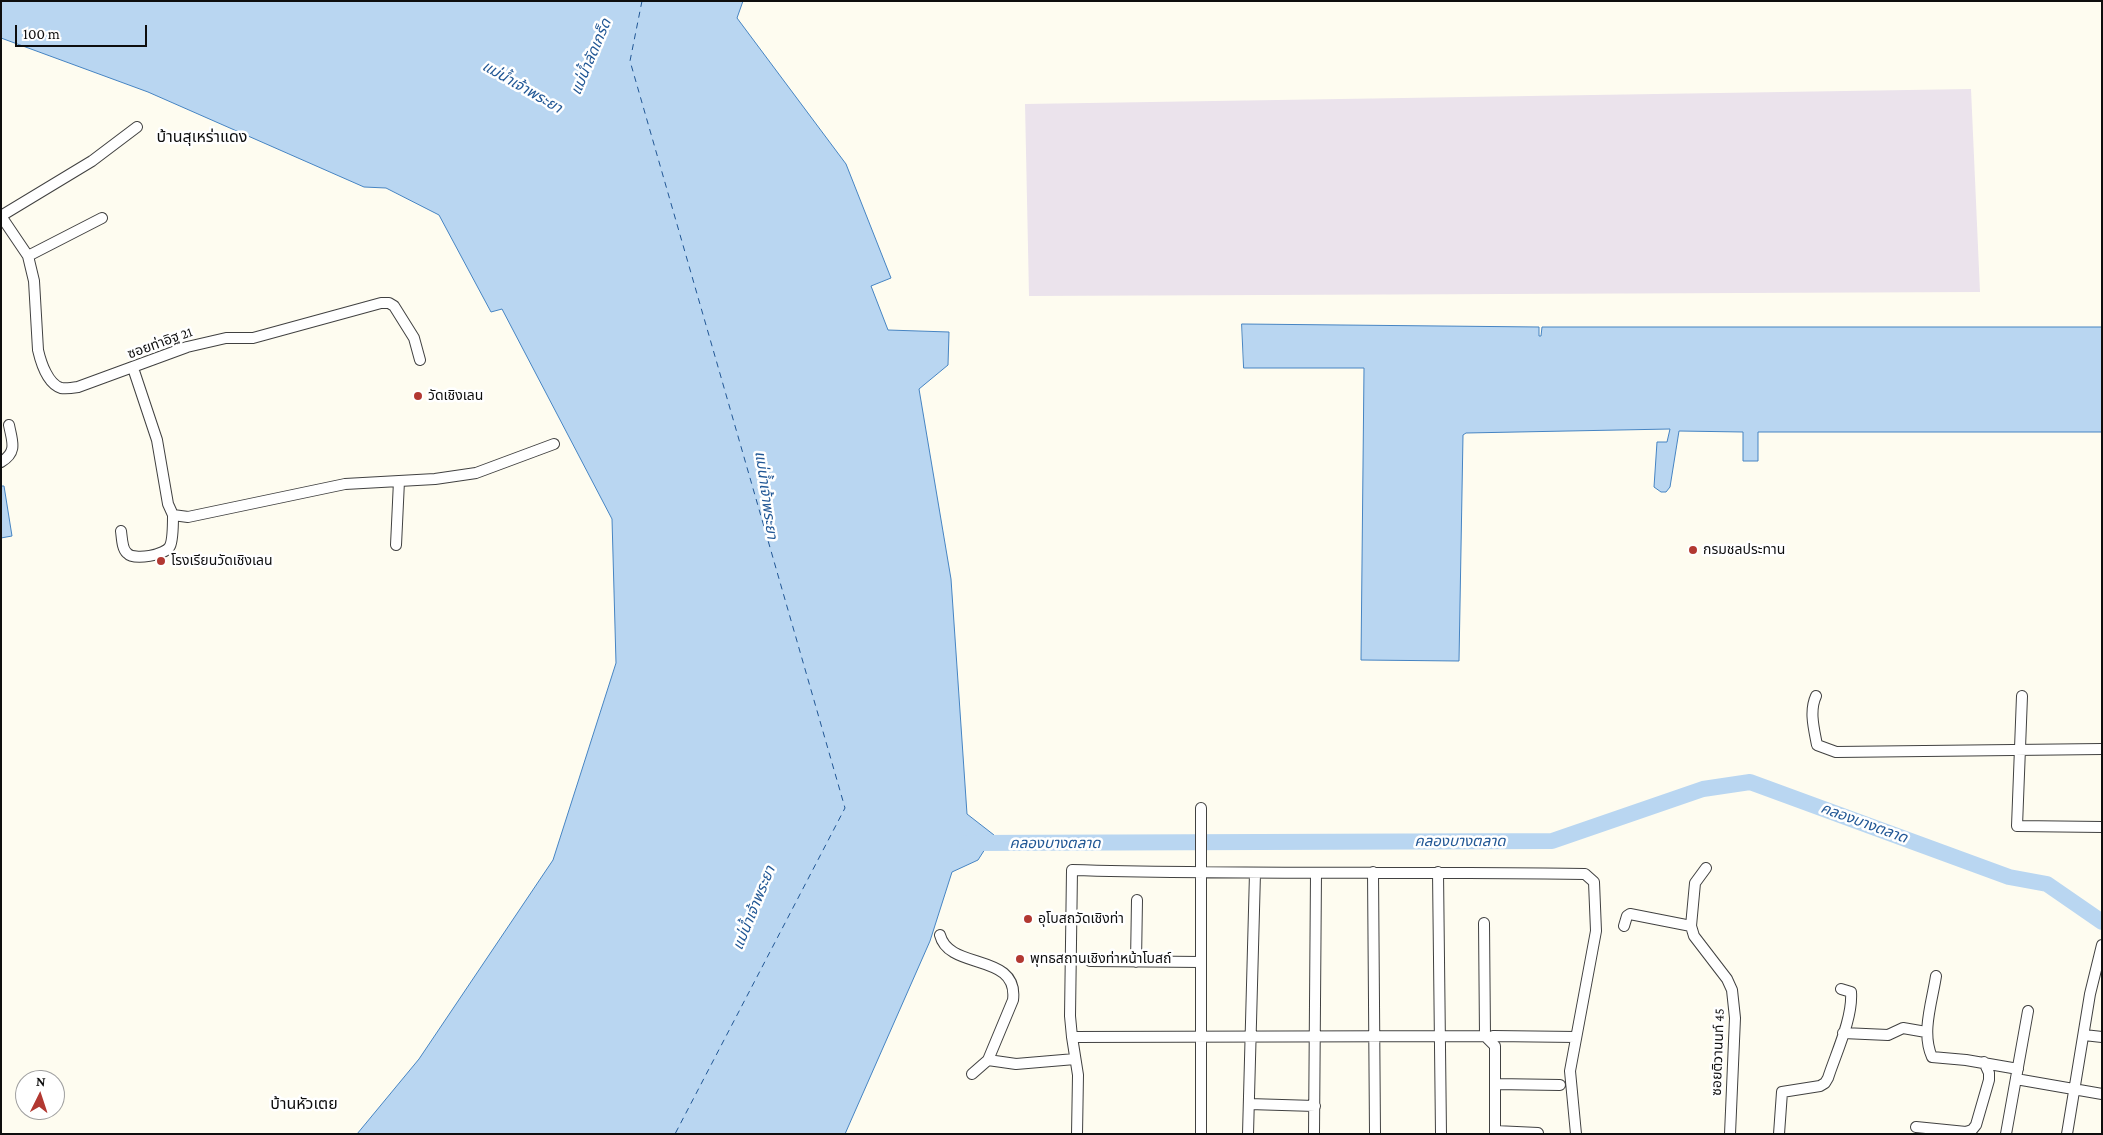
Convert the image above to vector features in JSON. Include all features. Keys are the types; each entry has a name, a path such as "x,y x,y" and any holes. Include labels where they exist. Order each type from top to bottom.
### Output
{"street":[{"path":"1,216 92,160 137,127"},
{"name":"ซอยท่าอิฐ 21","path":"1,216 28,256 34,281 38,350 41,362 53,383 64,388 78,387 187,347 218,339 253,338 389,303 394,306 414,338 420,360"},
{"path":"28,256 102,218"},
{"path":"120,531 125,552 129,556 141,558 166,551 170,546 174,515 168,504 157,440 133,368"},
{"path":"1,462 11,454 13,447 9,425"},
{"path":"174,515 188,517 346,484 435,479 476,473 554,444"},
{"path":"396,545 399,481"},
{"path":"1816,696 1812,705 1814,730 1818,745 1836,752 2102,749"},
{"path":"2022,696 2018,826 2102,827"},
{"path":"1201,808 1201,1134"},
{"path":"1624,926 1626,916 1630,914 1691,926 1695,883 1706,868"},
{"path":"1077,1134 1078,1075 1072,1037 1070,991 1072,870 1200,874 1438,872 1584,874 1594,882 1596,931 1570,1071 1576,1134"},
{"path":"1314,1134 1316,872"},
{"path":"1373,872 1375,1134"},
{"path":"1438,872 1441,1134"},
{"path":"1248,1134 1255,873"},
{"path":"1136,962 1137,900"},
{"path":"1484,923 1487,1037 1495,1046 1495,1132 1538,1133"},
{"name":"ซอยติวานนท์ 45","path":"1691,926 1694,936 1727,979 1732,990 1735,1018 1730,1134"},
{"path":"940,935 942,942 952,953 1002,972 1013,986 1013,1000 988,1060 972,1074"},
{"path":"2067,1134 2102,945"},
{"path":"1090,961 1201,962"},
{"path":"1936,976 1926,1032 1928,1049 1932,1058 1984,1062 2017,1074 2074,1089 2102,1094"},
{"path":"1779,1134 1782,1092 1811,1088 1825,1083 1843,1033 1852,1000 1851,992 1841,989"},
{"path":"2006,1134 2028,1011"},
{"path":"1843,1033 1888,1035 1903,1028 1926,1032"},
{"path":"2084,1035 2102,1038"},
{"path":"1072,1037 1576,1037"},
{"path":"988,1060 1016,1064 1075,1059"},
{"path":"1916,1127 1966,1132 1972,1130 1976,1125 1989,1080 1984,1062"},
{"path":"1496,1084 1560,1085"},
{"path":"1249,1104 1314,1106"}],"shaded area":[{"path":"1971,89 1980,292 1029,296 1025,104"}],"water":[{"path":"1,1 743,1 737,18 846,164 891,278 871,286 888,330 949,332 948,365 919,389 951,579 967,814 994,835 978,860 952,872 930,941 845,1134 357,1134 419,1059 553,860 616,663 612,519 502,309 491,312 439,215 386,188 364,187 148,92 1,38"},
{"path":"1242,324 1539,327 1539,336 1541,336 1542,327 2102,327 2102,432 1758,432 1758,461 1743,461 1743,432 1679,431 1670,487 1666,492 1661,492 1654,487 1657,442 1667,442 1670,429 1466,433 1463,435 1459,661 1361,660 1364,368 1244,368"},
{"path":"1,486 4,486 12,536 1,538"}],"waterway":[{"name":"คลองบางตลาด","path":"967,843 1552,841 1703,789 1750,782 2009,877 2047,884 2102,922"}],"ferry route":[{"path":"642,1 630,61 845,808 675,1134"}],"place":[{"name":"วัดเชิงเลน","path":"418,396"},
{"name":"กรมชลประทาน","path":"1693,550"},
{"name":"โรงเรียนวัดเชิงเลน","path":"161,561"},
{"name":"อุโบสถวัดเชิงท่า","path":"1028,919"},
{"name":"พุทธสถานเชิงท่าหน้าโบสถ์","path":"1020,959"}],"district":[{"name":"บ้านสุเหร่าแดง","path":"202,137"},
{"name":"บ้านหัวเตย","path":"304,1104"}],"water label":[{"name":"แม่น้ำลัดเกร็ด","path":"591,57"},
{"name":"แม่น้ำเจ้าพระยา","path":"522,87"},
{"name":"แม่น้ำเจ้าพระยา","path":"766,495"},
{"name":"แม่น้ำเจ้าพระยา","path":"754,908"}]}
